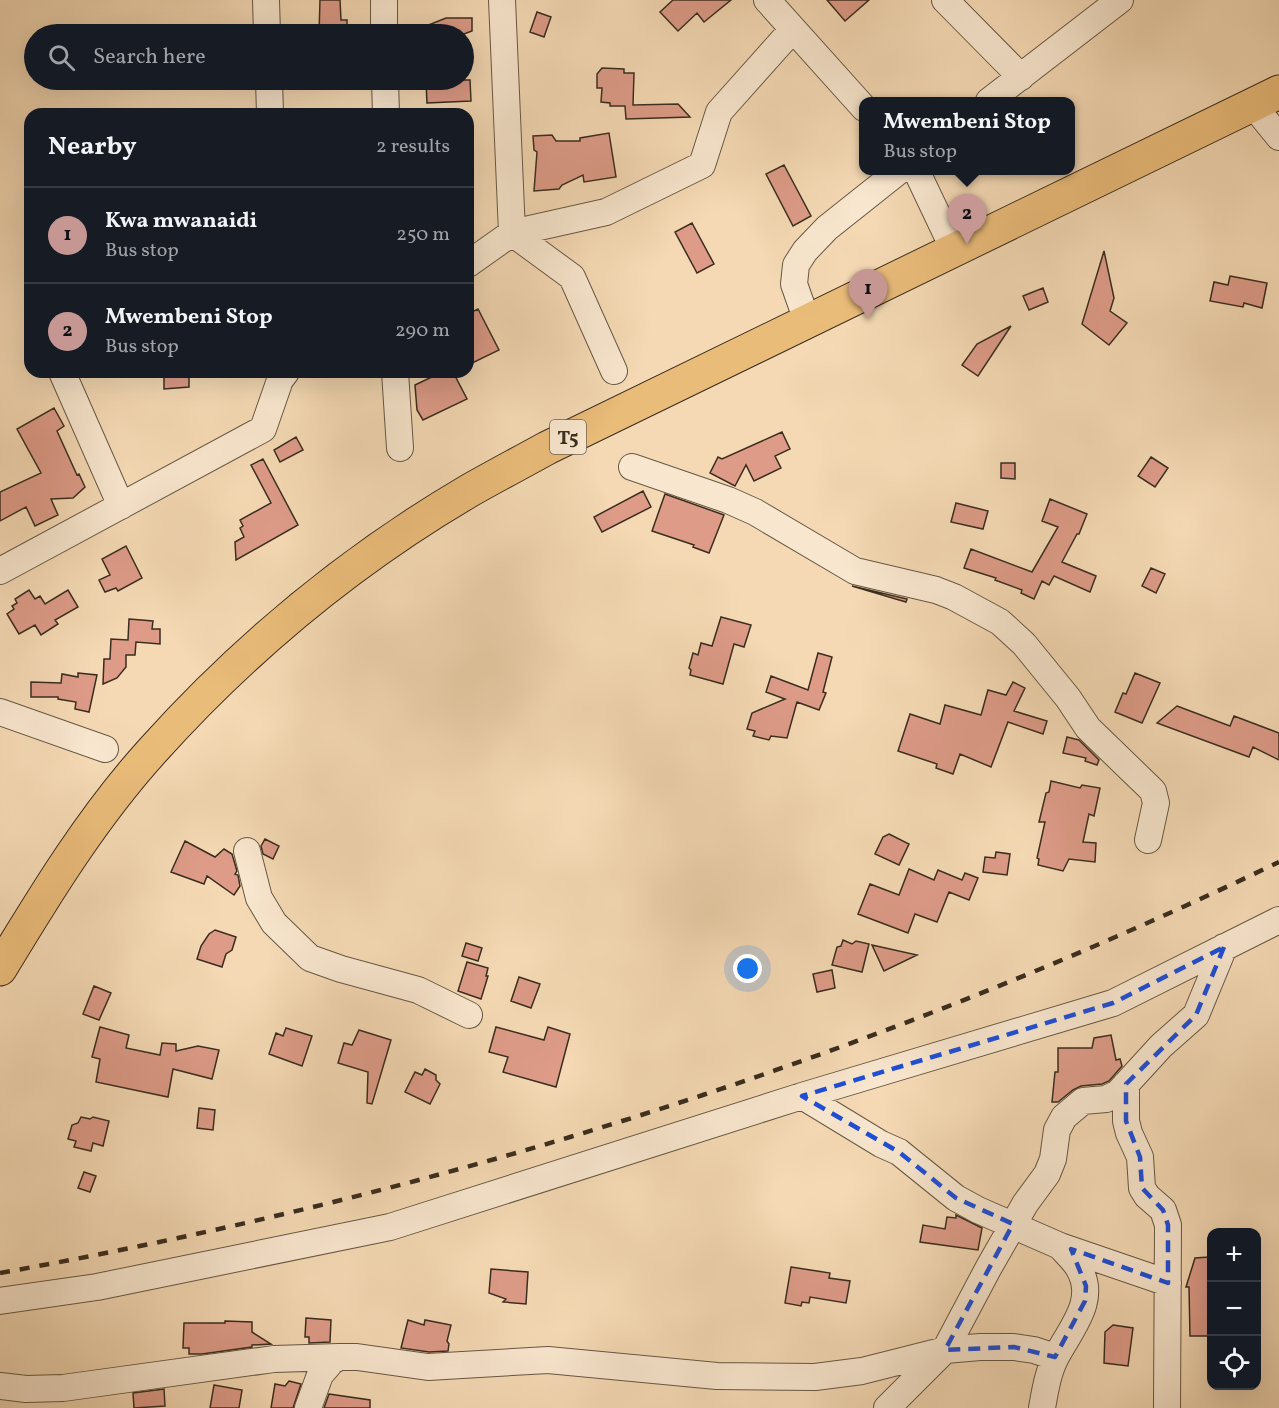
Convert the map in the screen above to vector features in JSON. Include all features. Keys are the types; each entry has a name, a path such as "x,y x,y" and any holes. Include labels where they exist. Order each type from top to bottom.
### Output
{"highway":[{"name":"T5","path":"0,969 40,902 86,834 152,751 223,677 269,635 340,578 402,534 467,492 633,405 1266,99"}],"street":[{"path":"266,0 267,24"},
{"path":"384,0 384,24"},
{"path":"502,0 512,233"},
{"path":"767,0 859,102"},
{"path":"945,0 1022,77"},
{"path":"996,97 1120,0"},
{"path":"474,260 512,233 606,212 702,165 719,112 793,29"},
{"path":"269,90 270,108"},
{"path":"385,90 386,108"},
{"path":"1266,99 1279,137"},
{"path":"807,321 794,284 796,265 805,251 827,228 895,175"},
{"path":"918,175 954,250"},
{"path":"512,233 572,277 614,371"},
{"path":"65,378 121,506"},
{"path":"0,571 263,429 281,378"},
{"path":"395,378 400,448"},
{"path":"632,467 728,500 755,512 855,571 936,590 954,597 999,622 1024,644 1046,670 1088,728 1153,791 1156,803 1148,840"},
{"path":"0,712 105,749"},
{"path":"247,851 259,898 274,923 310,958 418,990 469,1015"},
{"path":"0,1301 97,1287 390,1227 802,1096 1113,1003 1279,920"},
{"path":"887,1408 945,1350 1013,1224 1047,1174 1053,1160 1057,1130 1064,1117 1083,1101 1111,1097 1161,1046 1196,1015 1224,948"},
{"path":"1126,1084 1126,1121 1140,1156 1142,1188 1147,1196 1163,1210 1168,1225 1167,1408"},
{"path":"802,1096 881,1144 899,1152 956,1198 978,1210 1060,1246 1168,1283"},
{"path":"1042,1408 1055,1357 1079,1318 1085,1301 1086,1286 1078,1268 1060,1246"},
{"path":"0,1386 26,1389 63,1388 274,1359 339,1357 357,1357 428,1367 548,1360 717,1376 815,1377 862,1371 945,1350 980,1347 1014,1347 1034,1350 1055,1357"},
{"path":"308,1408 320,1375 332,1361 339,1357"}],"highlighted area":[{"path":"1224,947 1196,1015 1126,1084 1126,1121 1140,1157 1142,1188 1163,1210 1168,1225 1168,1283 1071,1249 1086,1286 1085,1301 1055,1357 1014,1347 945,1350 1013,1224 956,1198 899,1152 802,1096 1113,1003"}],"building":[{"path":"320,0 340,0 341,20 347,20 347,24 319,24"},
{"path":"673,0 731,0 704,22 697,13 678,31 660,12"},
{"path":"827,0 869,0 845,21"},
{"path":"537,12 551,17 544,37 530,32"},
{"path":"446,18 472,18 472,24 431,24"},
{"path":"602,68 624,69 624,73 634,73 633,105 678,104 690,117 626,119 625,106 610,106 610,103 601,102 602,88 597,88 597,74"},
{"path":"426,90 470,90 471,101 427,103"},
{"path":"609,133 616,177 584,182 583,175 562,185 559,189 534,191 537,152 534,150 533,136 552,135 556,141 580,141 580,138"},
{"path":"784,165 811,216 793,226 766,174"},
{"path":"692,223 714,264 697,273 675,232"},
{"path":"1104,251 1114,298 1110,311 1127,323 1109,345 1082,324"},
{"path":"1230,276 1267,283 1262,308 1244,303 1243,307 1210,301 1214,282 1228,285"},
{"path":"1043,288 1048,302 1029,310 1023,296"},
{"path":"478,309 499,350 474,362 474,311"},
{"path":"1011,326 978,376 962,365 977,344"},
{"path":"164,378 189,378 189,387 164,389"},
{"path":"430,378 456,378 467,399 423,420 417,410 415,385"},
{"path":"54,408 64,426 57,431 85,487 73,498 51,499 58,515 35,526 26,507 0,521 0,492 41,473 17,429"},
{"path":"782,432 790,449 775,456 781,468 754,481 746,465 735,486 710,473 718,457 722,459"},
{"path":"296,437 303,450 280,462 274,450"},
{"path":"1151,457 1168,468 1155,487 1138,476"},
{"path":"263,459 298,525 236,560 235,542 244,537 240,528 243,526 240,520 271,503 251,465"},
{"path":"1001,463 1015,463 1015,479 1001,478"},
{"path":"643,491 651,507 602,532 594,517"},
{"path":"665,494 724,515 709,553 693,547 694,545 652,531"},
{"path":"1050,499 1087,514 1079,534 1062,562 1096,576 1090,592 1054,576 1049,585 1042,581 1034,599 1021,593 1022,590 995,580 996,578 964,568 971,549 1032,572 1058,527 1042,521"},
{"path":"956,503 988,511 983,529 951,522"},
{"path":"126,546 142,578 118,591 116,588 105,592 99,580 110,575 102,559"},
{"path":"1151,568 1165,574 1156,593 1142,586"},
{"path":"852,586 907,599 906,602"},
{"path":"29,590 35,599 40,596 45,604 68,590 78,607 55,620 58,624 41,635 35,625 19,634 7,614 14,609 12,606 17,603 15,599"},
{"path":"721,617 751,625 744,647 734,644 723,684 690,675 689,668 693,653 698,655 701,643 712,646"},
{"path":"129,619 153,621 152,629 160,629 160,644 136,642 135,655 126,655 126,667 117,678 103,684 104,659 110,659 111,639 128,640"},
{"path":"818,653 832,657 823,692 826,693 819,710 797,702 787,738 771,736 769,740 753,736 755,731 747,729 752,713 785,699 766,692 771,676 808,690"},
{"path":"78,673 97,675 89,712 75,709 76,702 58,699 58,697 31,697 31,682 61,683 62,674 78,677"},
{"path":"1135,673 1160,683 1142,723 1115,712"},
{"path":"1013,682 1025,688 1014,711 1047,721 1043,734 1008,722 991,767 960,754 953,774 936,768 937,764 898,751 910,714 940,724 945,705 981,715 988,690 1006,695"},
{"path":"1177,706 1230,726 1234,716 1279,733 1279,760 1253,747 1249,757 1157,723"},
{"path":"1067,737 1079,740 1099,760 1097,765 1085,761 1086,758 1063,753"},
{"path":"1051,781 1080,788 1082,785 1100,788 1094,816 1089,814 1083,842 1096,843 1095,862 1069,859 1063,871 1038,865 1039,859 1037,858 1045,822 1039,822"},
{"path":"889,834 909,844 899,865 875,854 883,837"},
{"path":"265,839 279,846 273,859 263,854 261,846"},
{"path":"185,841 215,857 224,849 232,854 237,871 235,874 238,875 240,886 234,895 207,876 204,884 171,872"},
{"path":"996,852 1010,854 1007,875 983,872 985,857 995,858"},
{"path":"909,869 934,880 938,870 962,880 965,873 978,878 969,900 949,892 937,922 915,914 908,933 858,914 870,884 899,895"},
{"path":"215,930 236,937 232,950 226,954 222,967 197,959 201,946 209,934"},
{"path":"843,940 852,944 856,941 869,944 862,972 832,965 837,947 841,946"},
{"path":"466,943 482,948 478,961 462,956"},
{"path":"872,945 917,955 884,971"},
{"path":"467,962 488,968 481,999 458,991"},
{"path":"832,970 835,988 817,992 813,974"},
{"path":"519,977 540,984 531,1008 511,1001"},
{"path":"94,986 111,993 99,1020 83,1014"},
{"path":"100,1027 129,1035 126,1048 160,1055 162,1043 176,1044 176,1051 198,1046 219,1050 212,1079 173,1069 168,1097 96,1082 100,1059 92,1057"},
{"path":"496,1027 544,1040 548,1027 570,1034 556,1087 503,1072 508,1057 489,1052"},
{"path":"286,1028 312,1036 302,1066 269,1054 276,1033 283,1036"},
{"path":"359,1030 391,1040 372,1104 367,1103 368,1072 338,1063 344,1043 352,1045"},
{"path":"1111,1035 1116,1060 1120,1059 1122,1066 1109,1081 1081,1086 1058,1102 1052,1102 1055,1072 1058,1072 1058,1048 1092,1048 1094,1038"},
{"path":"425,1069 436,1075 436,1080 440,1084 430,1104 405,1092 415,1072 422,1075"},
{"path":"199,1108 215,1110 213,1130 197,1128"},
{"path":"81,1117 109,1121 103,1146 93,1143 91,1151 74,1147 76,1141 68,1139 72,1125 78,1123"},
{"path":"84,1172 96,1176 90,1192 78,1188"},
{"path":"956,1215 982,1228 978,1250 920,1242 923,1225 945,1229 947,1217 956,1218"},
{"path":"1207,1257 1207,1336 1190,1336 1189,1287 1186,1287 1195,1258"},
{"path":"791,1267 830,1273 829,1278 850,1281 846,1303 810,1297 809,1303 802,1302 801,1306 785,1303"},
{"path":"491,1269 528,1272 526,1304 503,1302 506,1299 489,1293"},
{"path":"306,1318 331,1320 330,1342 309,1343 309,1337 305,1337"},
{"path":"408,1320 424,1325 425,1320 451,1325 447,1341 448,1351 429,1352 401,1348"},
{"path":"225,1321 252,1322 252,1332 271,1344 202,1354 189,1354 189,1348 183,1348 184,1323 225,1323"},
{"path":"1113,1325 1133,1328 1128,1366 1104,1363 1105,1332"},
{"path":"289,1381 301,1384 293,1408 271,1408 275,1384 285,1386"},
{"path":"214,1385 242,1390 239,1408 210,1408"},
{"path":"164,1389 165,1406 134,1408 133,1393"},
{"path":"329,1394 370,1400 370,1408 324,1408"}],"railway":[{"path":"0,1273 166,1241 330,1203 493,1160 654,1111 813,1057 971,997 1126,932 1279,862"}],"place":[{"name":"Mwembeni Stop","path":"967,244"},
{"name":"Kwa mwanaidi","path":"868,319"}]}
